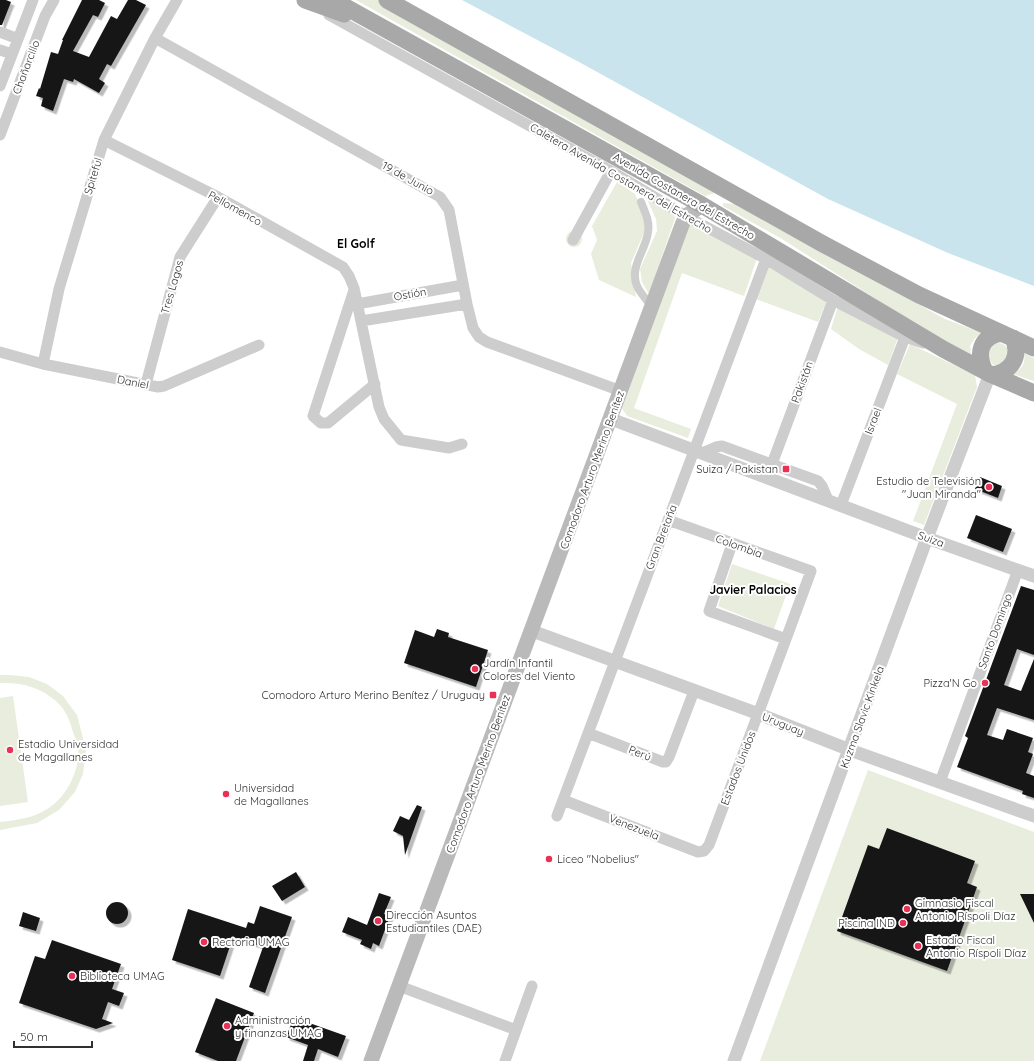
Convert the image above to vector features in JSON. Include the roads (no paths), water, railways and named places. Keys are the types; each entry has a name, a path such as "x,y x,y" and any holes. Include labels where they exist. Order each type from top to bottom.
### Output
{"main road":[{"path":"304,0 384,28"},
{"name":"Avenida Costanera del Estrecho","path":"333,0 702,205 943,349 989,373 1034,393"},
{"path":"386,0 823,244 919,295 1034,348"},
{"path":"686,216 702,205 723,199 750,203"},
{"name":"Comodoro Arturo Merino Benítez","path":"371,1061 686,216"},
{"path":"992,336 1007,336 1016,349 1014,360 1007,370 989,373 980,356 982,347 988,338 992,336"}],"street":[{"path":"0,86 33,0"},
{"name":"Chañarcillo","path":"0,135 45,16 54,0"},
{"name":"Spiteful","path":"43,364 59,289 104,140 155,38 177,0"},
{"name":"Caletera Avenida Costanera del Estrecho","path":"304,0 611,171 686,216 766,259 833,300 904,337 943,349"},
{"path":"0,32 18,39"},
{"name":"19 de Junio","path":"155,38 440,196 449,210 467,304 473,328 479,337 482,340 621,391"},
{"path":"0,50 12,54"},
{"name":"Pellomenco","path":"104,140 218,198 343,268 350,276 354,288 379,407 384,419 401,440 449,448 462,444"},
{"path":"573,240 611,171"},
{"name":"Tres Lagos","path":"146,384 180,257 218,198"},
{"path":"641,202 648,221 648,231 635,275 637,286 652,306"},
{"name":"Gran Bretaña","path":"557,816 668,520 698,452 766,259"},
{"name":"Ostión","path":"357,304 463,285"},
{"path":"354,288 312,416 321,423 328,423 375,384"},
{"name":"Pakistán","path":"772,464 833,300"},
{"name":"Ostión","path":"360,321 467,304"},
{"name":"Israel","path":"841,505 904,337"},
{"name":"Daniel","path":"0,352 43,364 158,387 164,386 259,345"},
{"name":"Kuzma Slavic Kinkela","path":"734,1061 989,373"},
{"name":"Suiza","path":"611,419 927,538 1034,576"},
{"path":"698,452 722,446 772,464 820,483 828,500"},
{"name":"Colombia","path":"668,520 811,571"},
{"path":"732,544 709,611 786,639"},
{"name":"Santo Domingo","path":"940,782 1018,570"},
{"name":"Estados Unidos","path":"704,851 709,846 811,571"},
{"name":"Uruguay","path":"532,631 759,714 850,750 1034,816"},
{"name":"Perú","path":"588,733 666,762 694,691"},
{"name":"Venezuela","path":"563,800 698,852 704,851"},
{"path":"399,986 516,1030"},
{"path":"505,1061 532,986"}],"water":[{"path":"462,0 1034,0 1034,286 948,253 828,199 579,62"}],"place":[{"name":"Suiza / Pakistan","path":"786,469"},
{"name":"Estudio de Televisión \"Juan Miranda\"","path":"989,487"},
{"name":"Jardín Infantil Colores del Viento","path":"475,669"},
{"name":"Pizza'N Go","path":"985,683"},
{"name":"Comodoro Arturo Merino Benítez / Uruguay","path":"493,695"},
{"name":"Estadio Universidad de Magallanes","path":"10,750"},
{"name":"Universidad de Magallanes","path":"226,794"},
{"name":"Liceo \"Nobelius\"","path":"549,859"},
{"name":"Gimnasio Fiscal Antonio Ríspoli Díaz","path":"907,909"},
{"name":"Dirección Asuntos Estudiantiles (DAE)","path":"378,921"},
{"name":"Piscina IND","path":"903,923"},
{"name":"Rectoria UMAG","path":"204,942"},
{"name":"Estadio Fiscal Antonio Ríspoli Díaz","path":"918,946"},
{"name":"Biblioteca UMAG","path":"72,976"},
{"name":"Administración y finanzas UMAG","path":"227,1026"}],"district":[{"name":"El Golf","path":"356,244"},
{"name":"Javier Palacios","path":"753,590"}]}
